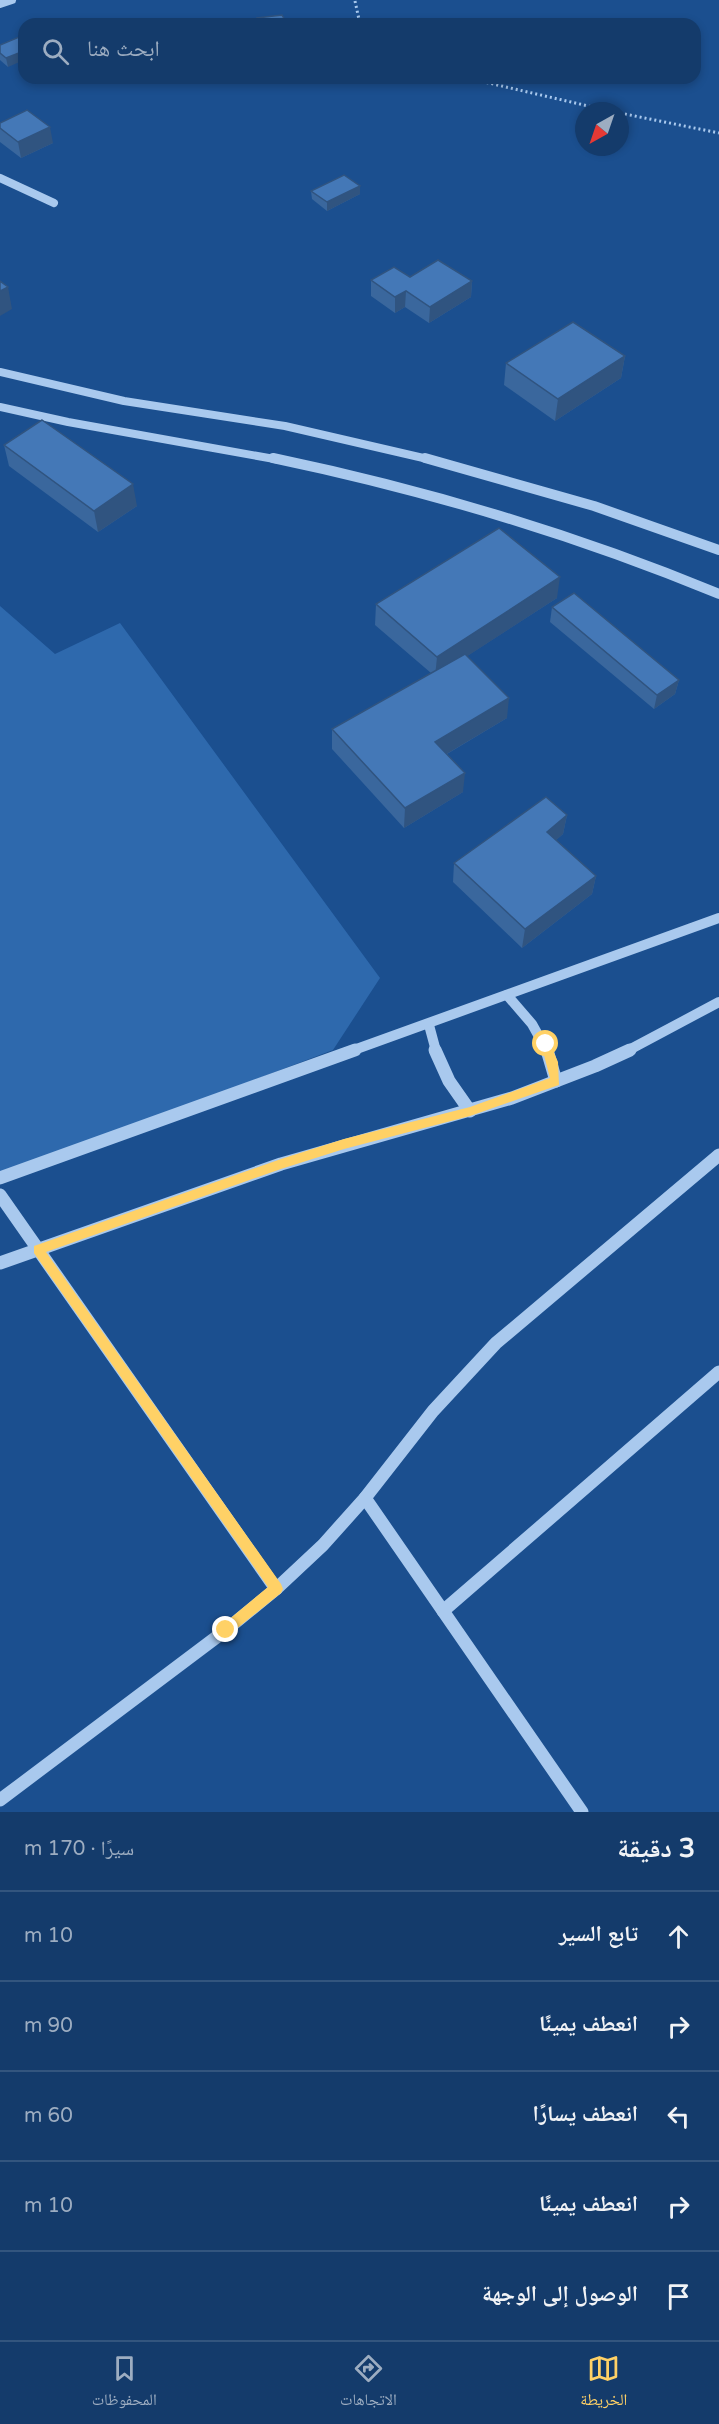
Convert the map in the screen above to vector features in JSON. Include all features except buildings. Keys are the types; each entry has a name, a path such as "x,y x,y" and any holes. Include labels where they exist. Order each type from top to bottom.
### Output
{"street":[{"path":"0,4 12,0"},
{"path":"0,178 54,203"},
{"path":"0,372 124,401 285,426 446,463 594,506 719,550"},
{"path":"0,407 97,429 241,452 362,478 539,528 719,594"},
{"path":"0,1178 719,918"},
{"path":"507,995 537,1028 552,1062 556,1081"},
{"path":"0,1263 281,1164 344,1144 470,1111 556,1081 657,1037 719,1002"},
{"path":"429,1024 433,1048 441,1070 470,1111"},
{"path":"0,1800 226,1630 276,1589 323,1545 365,1498 433,1410 496,1343 719,1155"},
{"path":"0,1195 276,1589"},
{"path":"443,1611 719,1372"},
{"path":"365,1498 582,1812"}],"path":[{"path":"355,1 359,18"},
{"path":"493,84 575,103"},
{"path":"629,115 719,133"}],"shaded area":[{"path":"0,606 55,654 120,623 380,978 333,1050 0,1176"}],"route":[{"path":"226,1630 276,1589 38,1250 281,1164 344,1144 470,1111 556,1081 546,1044"}]}
